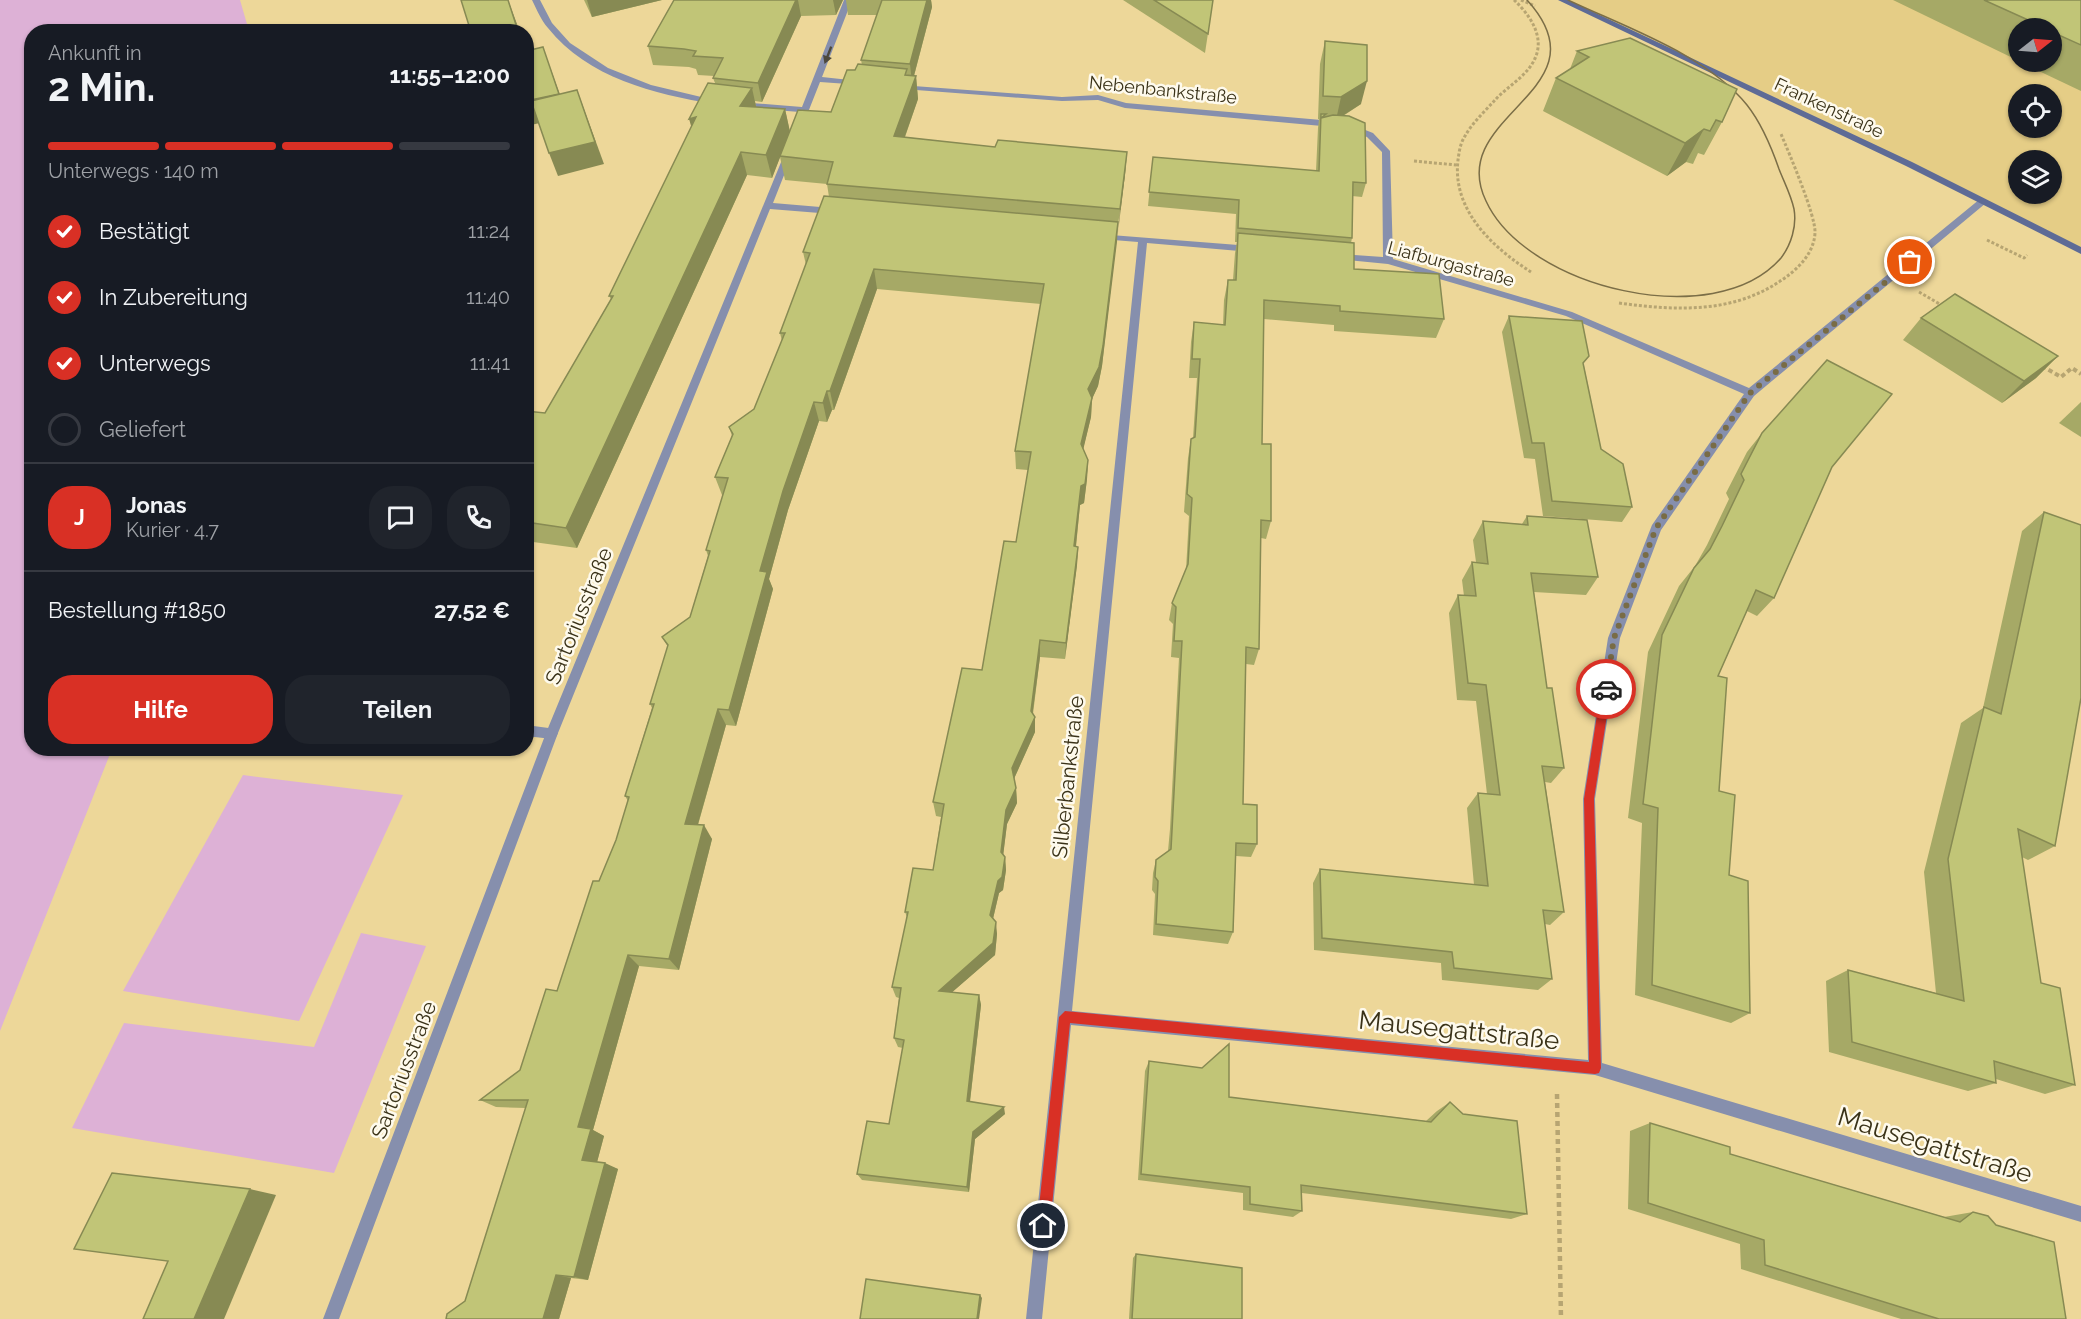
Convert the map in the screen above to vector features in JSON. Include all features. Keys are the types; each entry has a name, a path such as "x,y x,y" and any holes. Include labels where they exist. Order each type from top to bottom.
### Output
{"main road":[{"name":"Frankenstraße","path":"1562,0 1983,201 2081,251"}],"street":[{"path":"536,0 551,27 568,44 602,68 645,87 723,103"},
{"name":"Sartoriusstraße","path":"330,1319 552,733 768,206 848,0"},
{"path":"818,79 865,83"},
{"name":"Nebenbankstraße","path":"888,85 1005,96 1062,99 1098,97 1125,105 1347,126 1370,135 1386,151 1386,159"},
{"path":"733,104 805,110"},
{"path":"1386,159 1388,261"},
{"path":"1595,1068 1589,799 1614,638 1656,528 1750,393 1983,201"},
{"path":"768,206 838,212"},
{"path":"1085,234 1260,250"},
{"name":"Silberbankstraße","path":"1034,1319 1143,240"},
{"name":"Liafburgastraße","path":"1330,256 1388,261 1569,314 1750,393"},
{"path":"534,731 552,733"},
{"name":"Mausegattstraße","path":"1065,1017 1595,1068 2081,1214"}],"path":[{"path":"1514,0 1528,14 1534,25 1537,54 1530,68 1498,98 1464,137 1456,165 1461,196 1480,228 1499,248 1537,275"},
{"path":"1617,303 1673,310 1724,306 1762,294 1801,265 1814,243 1815,228 1801,183 1777,127"},
{"path":"1386,159 1456,165"},
{"path":"1987,240 2024,258 2032,251"},
{"path":"1892,276 1952,312"},
{"path":"2041,365 2061,377 2072,368 2081,374"},
{"path":"1556,1064 1562,1319"}],"shaded area":[{"path":"0,0 240,0 247,24 24,24 24,756 109,756 0,1031"},
{"path":"1565,0 2081,0 2081,249"},
{"path":"243,775 403,795 299,1021 123,991"},
{"path":"361,933 426,946 334,1173 72,1128 124,1023 314,1047"}],"building":[{"path":"461,0 508,0 516,24 468,24"},
{"path":"674,0 796,0 758,83 713,78 723,58 693,56 696,51 648,46"},
{"path":"882,0 927,0 910,64 861,60"},
{"path":"1154,0 1213,0 1208,34"},
{"path":"1984,0 2081,0 2081,45 2062,36 2062,18 2024,18"},
{"path":"1630,38 1737,89 1722,122 1716,120 1710,131 1704,129 1685,143 1556,78 1589,57 1577,51"},
{"path":"1325,41 1367,45 1367,81 1341,97 1323,96"},
{"path":"543,47 559,94 534,99 534,49"},
{"path":"858,64 907,69 905,75 916,76 894,136 995,147 998,140 1127,152 1120,209 827,184 833,162 780,156 798,110 831,112 847,70 855,70"},
{"path":"708,83 752,88 740,106 785,109 766,155 741,152 566,528 534,523 534,412 545,413 613,296 609,296 696,117 689,119"},
{"path":"577,90 595,142 549,153 534,110 534,100"},
{"path":"1321,114 1326,114 1321,118 1333,115 1349,116 1365,123 1366,183 1353,182 1352,238 1238,228 1239,200 1149,192 1153,157 1319,171"},
{"path":"824,196 1118,222 1103,346 1099,367 1088,389 1092,398 1081,444 1088,460 1085,484 1081,486 1074,546 1078,547 1066,643 1040,640 1031,711 1035,717 1012,768 1016,788 1006,810 1001,852 1005,857 1002,877 998,881 990,915 996,922 993,943 939,991 979,995 967,1101 1004,1107 973,1132 967,1187 857,1174 867,1121 889,1124 904,1040 894,1038 901,988 892,987 908,912 905,912 913,868 933,870 944,804 933,802 962,668 982,670 1004,541 1016,542 1031,452 1015,451 1044,284 874,269 830,391 827,391 823,403 814,402 783,491 760,571 767,572 729,710 718,709 685,824 704,825 669,959 628,955 578,1127 591,1129 582,1160 605,1163 574,1277 556,1275 543,1319 446,1319 447,1314 465,1301 528,1100 480,1100 520,1070 546,989 557,991 593,881 599,881 616,840 629,797 625,796 654,704 650,704 668,645 662,637 690,617 710,551 706,550 728,478 715,477 733,434 729,427 754,409 785,333 780,333 810,253 803,252"},
{"path":"1238,233 1354,243 1354,269 1439,274 1444,319 1340,311 1340,306 1264,300 1262,444 1271,444 1271,521 1261,520 1259,649 1246,647 1243,804 1257,805 1257,844 1236,843 1233,932 1156,924 1158,881 1155,877 1156,860 1171,849 1182,641 1174,641 1176,607 1172,603 1188,564 1192,498 1187,494 1191,439 1195,437 1200,359 1192,359 1194,322 1225,325 1228,280 1236,280"},
{"path":"1955,294 2058,356 2024,381 1921,318"},
{"path":"1509,316 1582,321 1589,356 1583,363 1601,449 1623,464 1632,507 1552,501 1544,443 1532,443"},
{"path":"1827,360 1892,394 1832,467 1774,598 1756,590 1718,676 1727,678 1719,791 1735,795 1729,875 1748,881 1750,1013 1652,985 1658,808 1643,804 1662,635 1694,568 1710,549 1722,526 1744,480 1741,474 1762,433"},
{"path":"2044,512 2081,525 2081,698 2055,846 2018,829 2041,983 2060,988 2075,1085 1994,1061 1996,1083 1852,1042 1848,970 1964,1001 1948,859 1984,707 2001,714"},
{"path":"1527,516 1587,520 1598,577 1531,573 1547,688 1552,688 1564,768 1542,766 1564,912 1543,910 1552,979 1454,968 1452,952 1322,938 1320,869 1488,886 1478,793 1500,795 1486,685 1468,683 1458,595 1476,596 1472,562 1488,564 1483,521 1528,525"},
{"path":"1229,1044 1229,1097 1431,1122 1450,1102 1463,1114 1517,1121 1527,1214 1301,1185 1302,1211 1250,1204 1250,1187 1141,1174 1149,1061 1202,1068"},
{"path":"1650,1123 1730,1147 1730,1154 1960,1222 1973,1212 1988,1216 1996,1225 2054,1242 2066,1319 1939,1319 1765,1265 1764,1240 1648,1203"},
{"path":"112,1173 250,1189 194,1319 143,1319 168,1261 74,1249"},
{"path":"1136,1254 1242,1268 1242,1319 1132,1319"},
{"path":"866,1279 980,1295 977,1319 860,1319"}],"tram line":[{"path":"1527,0 1547,31 1550,58 1539,81 1502,123 1486,146 1479,171 1486,201 1507,232 1540,257 1580,277 1624,291 1669,296 1713,293 1751,281 1785,253 1795,222 1791,199 1773,152 1752,112 1730,87 1688,57 1568,0"}],"way so far":[{"path":"1606,689 1614,638 1656,528 1750,393 1910,262"}],"route":[{"path":"1043,1226 1065,1017 1595,1068 1589,799 1606,689"}]}
